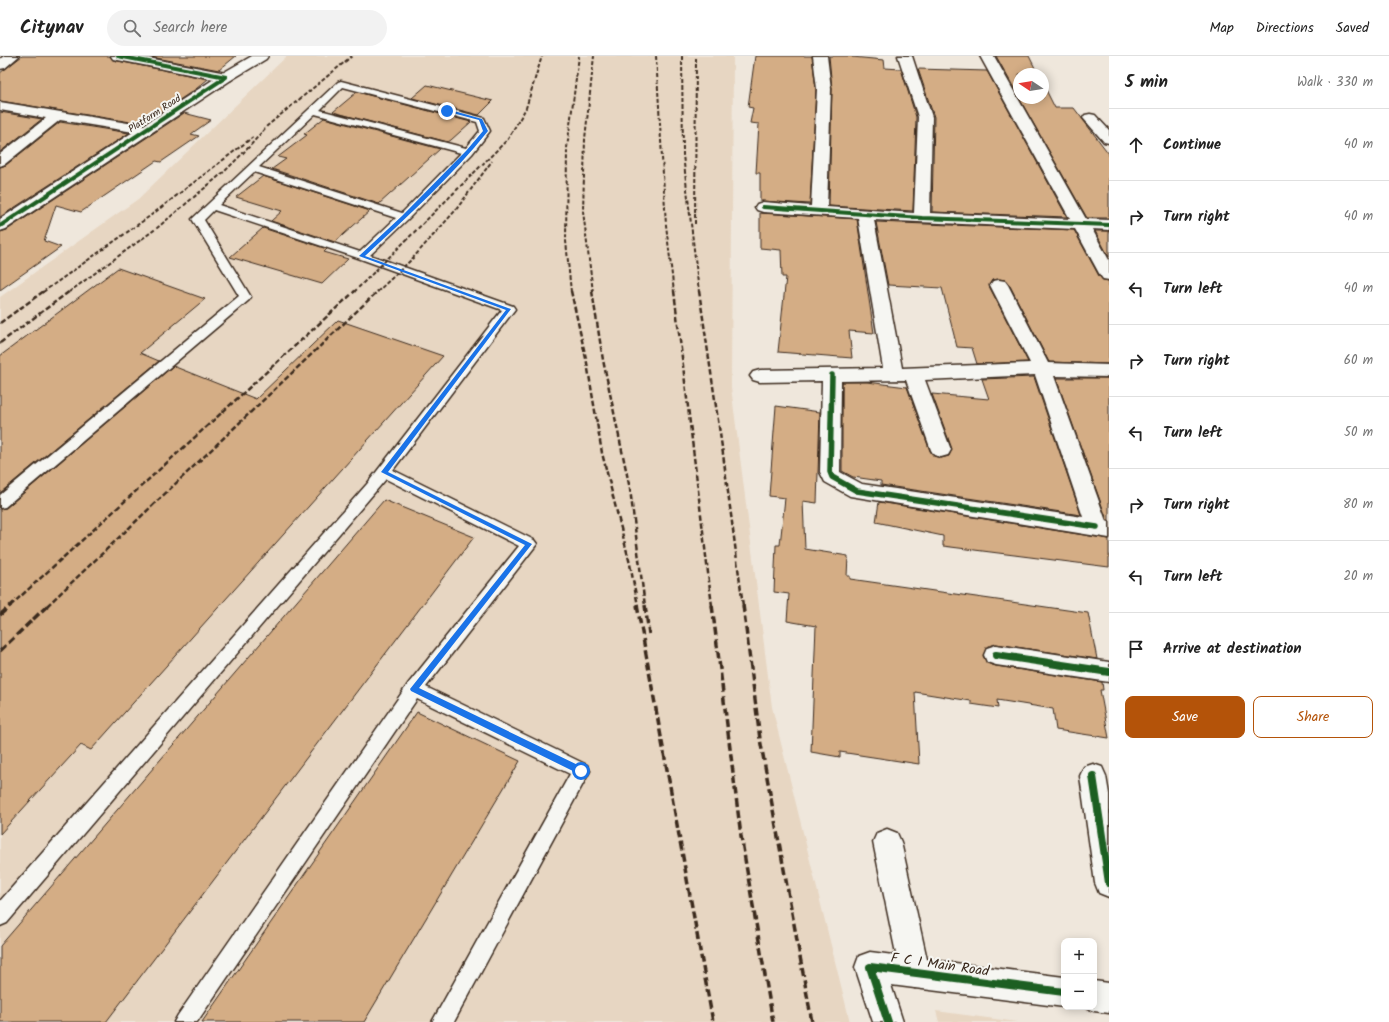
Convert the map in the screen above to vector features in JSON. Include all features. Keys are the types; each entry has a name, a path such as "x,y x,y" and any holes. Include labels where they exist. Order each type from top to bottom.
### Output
{"street":[{"path":"0,65 12,56"},
{"path":"118,56 226,77"},
{"name":"Platform Road","path":"0,226 226,77 261,56"},
{"path":"819,210 824,89 820,56"},
{"path":"905,56 925,117 922,218"},
{"path":"987,56 1109,276"},
{"path":"0,106 146,130"},
{"path":"0,161 58,115"},
{"path":"1090,118 1109,139"},
{"path":"763,206 922,218 1109,225"},
{"path":"865,214 904,374 941,450"},
{"path":"832,375 830,457 830,472 832,478 857,491 1103,529 1042,369 999,285"},
{"path":"760,376 904,374 1042,369 1109,372"},
{"path":"996,655 1109,672"},
{"path":"1093,776 1109,883"},
{"path":"887,842 915,972"},
{"name":"F C I Main Road","path":"888,1022 870,967 1061,992"},
{"path":"1097,996 1109,998"}],"lane":[{"path":"0,503 245,297 198,219 342,84 481,120 485,131 468,152 404,217 362,256"},
{"path":"314,111 468,152"},
{"path":"253,168 404,217"},
{"path":"0,916 384,472 509,309 362,256 212,206"},
{"path":"185,1022 414,689 529,544 384,472"},
{"path":"414,689 581,771 443,1022"}],"shaded area":[{"path":"287,56 733,56 731,387 772,707 850,1022 0,1022 0,297 138,199"},
{"path":"936,1011 1017,1022 939,1022"}],"building":[{"path":"22,56 110,56 113,60 208,79 196,89 143,124 0,101 0,73"},
{"path":"146,56 236,56 219,70"},
{"path":"755,56 812,56 816,89 810,204 760,201 760,173 756,173 759,124 750,123 753,108 748,107"},
{"path":"829,56 852,56 884,60 885,68 901,69 916,117 913,211 829,206 832,89"},
{"path":"996,56 1029,56 1035,68 1013,68 1013,86"},
{"path":"918,69 987,71 1067,217 932,212 934,117"},
{"path":"427,85 493,101 479,115 412,98"},
{"path":"357,92 471,122 448,142 333,112"},
{"path":"1049,96 1055,108 1074,108 1109,154 1109,218 1087,218 1022,104 1049,104"},
{"path":"0,112 42,119 0,152"},
{"path":"184,113 211,120 191,134 199,136 161,162 156,161 81,212 56,205 44,241 61,247 0,290 0,232 7,230"},
{"path":"324,118 440,149 379,204 272,169 286,159 278,157 307,135 304,134"},
{"path":"60,122 129,133 0,217 0,167 6,165"},
{"path":"263,176 370,211 335,242 271,221 282,211 236,197"},
{"path":"760,213 857,219 874,333 849,331 852,358 778,352 786,277 782,277 781,250 760,248"},
{"path":"876,222 1074,230 1099,276 1103,280 1109,281 1109,364 1049,362 1009,284 1005,280 999,279 992,280 989,286 1028,362 977,364 972,348 957,347 942,288 888,285"},
{"path":"263,228 327,249 324,252 348,259 322,284 230,257"},
{"path":"1095,231 1109,231 1109,257"},
{"path":"118,268 205,299 140,353 159,361 0,493 0,356"},
{"path":"338,320 443,356 91,750 81,745 0,834 0,509 6,508 173,366 256,399"},
{"path":"1034,377 1081,515 881,485 881,481 853,477 842,471 842,382 867,382 907,387 930,451 934,456 941,458 949,456 952,449 932,394 989,399 982,379"},
{"path":"1056,378 1109,378 1109,520 1107,520"},
{"path":"776,406 820,412 817,503 803,501 805,549 848,556 847,576 850,576 850,579 1088,613 1097,659 996,644 987,647 983,656 987,663 996,666 1102,682 1103,690 1100,690 1109,738 1056,730 1053,709 997,700 998,708 971,704 971,701 915,692 919,764 840,752 840,757 811,752 816,626 787,621 789,594 774,592 776,545 780,545 785,498 769,496"},
{"path":"384,500 474,537 106,1022 0,1022 0,946"},
{"path":"879,502 1109,539 1109,567 943,546 943,536 876,522"},
{"path":"417,712 520,761 364,1022 202,1022"}],"railway":[{"path":"69,292 157,228 225,171 250,146 267,126 352,56"},
{"path":"354,292 508,139 526,108 542,56"},
{"path":"571,292 566,241 567,148 579,56"},
{"path":"593,292 583,211 585,139 594,56"},
{"path":"656,56 666,225 674,292"},
{"path":"682,56 683,155 699,292"},
{"path":"695,224 696,56"},
{"path":"43,292 150,216 253,137"},
{"path":"377,292 412,259 455,211 492,161"},
{"path":"0,323 44,291"},
{"path":"0,343 70,291"},
{"path":"10,606 355,291"},
{"path":"47,606 378,291"},
{"path":"571,291 587,363 602,453 630,564 638,606"},
{"path":"592,291 603,360 630,489 645,606"},
{"path":"674,291 712,606"},
{"path":"699,291 723,454 743,606"},
{"path":"0,615 11,605"},
{"path":"0,651 48,605"},
{"path":"637,605 713,1022"},
{"path":"645,605 649,634"},
{"path":"712,605 741,836 773,1022"},
{"path":"743,605 760,739 812,1022"}],"cycle path":[{"path":"0,226 226,77 118,56"},
{"path":"763,207 922,218 1109,225"},
{"path":"832,375 830,472 832,477 857,491 1097,527"},
{"path":"996,655 1109,672"},
{"path":"1093,776 1109,883"},
{"path":"888,1022 870,967 1061,992"}],"route":[{"path":"447,111 481,120 485,131 468,152 404,217 362,256 509,309 384,472 529,544 414,689 581,771"}]}
